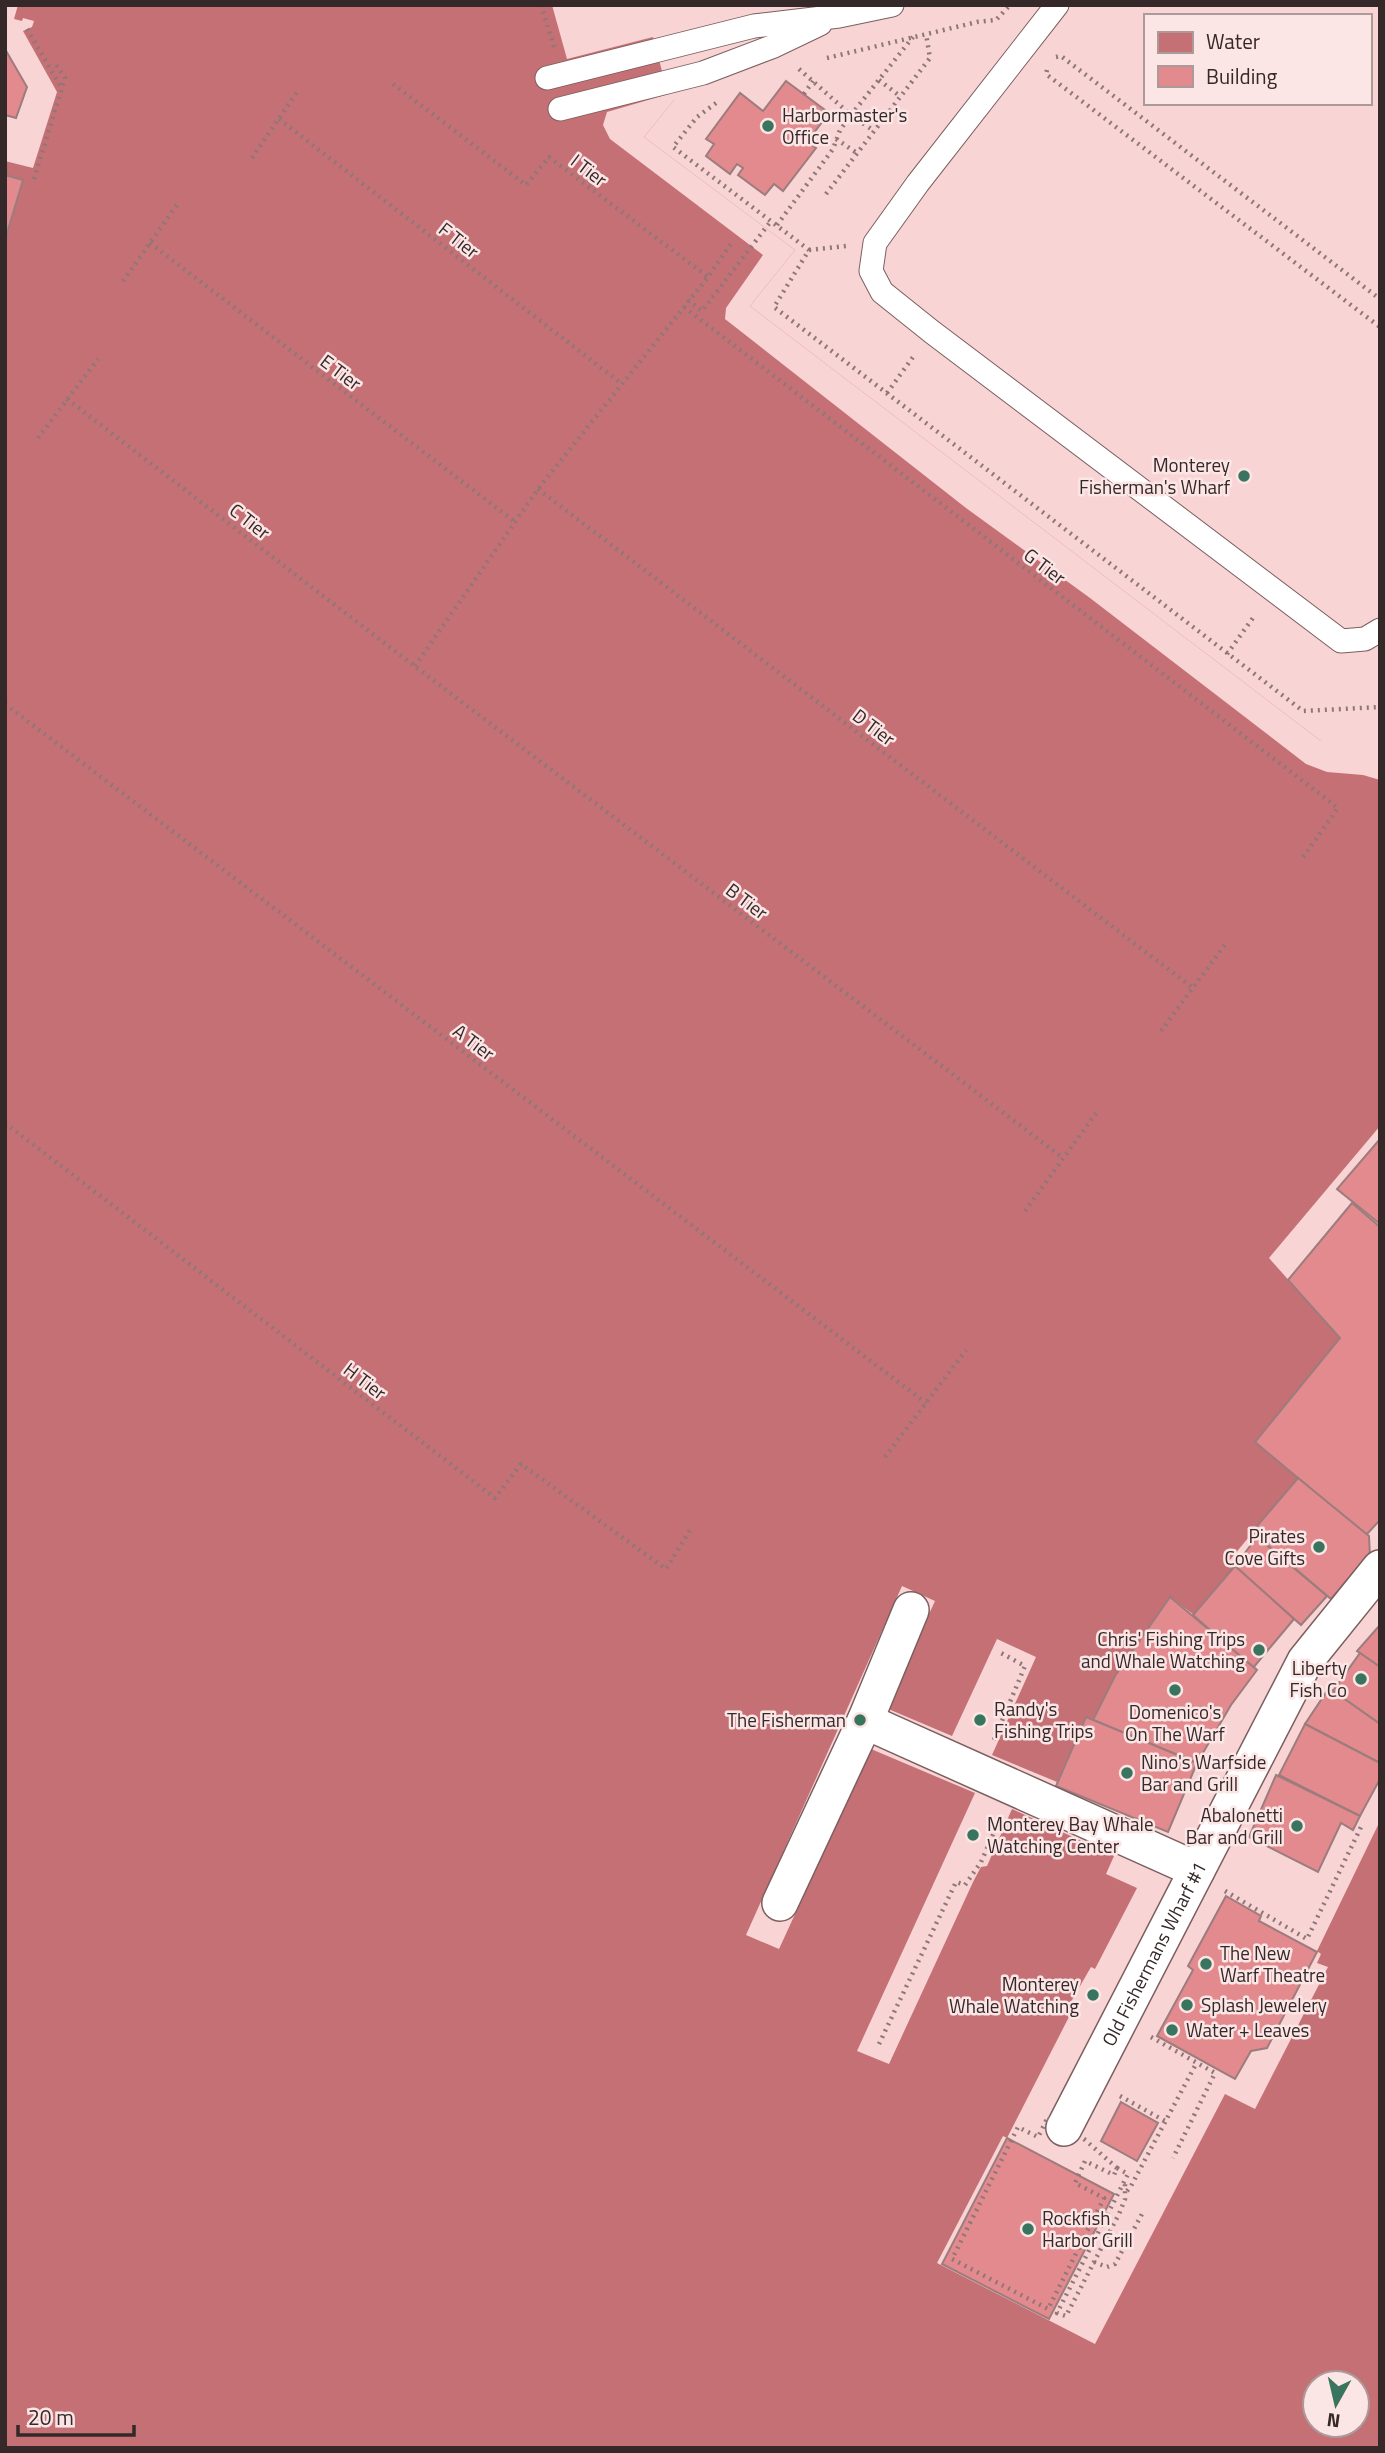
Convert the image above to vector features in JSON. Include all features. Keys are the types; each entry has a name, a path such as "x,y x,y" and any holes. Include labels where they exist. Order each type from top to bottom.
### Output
{"street":[{"name":"Old Fishermans Wharf #1","path":"1048,2131 1089,2079 1305,1661 1380,1568"},
{"path":"779,1903 865,1721 911,1611"},
{"path":"865,1721 1196,1872"}],"lane":[{"path":"547,78 754,26 832,10 892,5"},
{"path":"1057,5 874,243 871,271 882,292 1341,641 1365,639 1380,630"},
{"path":"560,109 703,73 774,46 832,10"}],"path":[{"path":"541,5 555,48"},
{"path":"821,59 996,20 1010,5"},
{"path":"27,29 62,87"},
{"path":"827,194 930,58 926,34"},
{"path":"777,225 833,149 851,115 914,37"},
{"path":"1049,58 1061,57 1380,299"},
{"path":"808,62 795,65 851,115 874,131"},
{"path":"34,179 65,78 55,63"},
{"path":"1048,66 1046,74 1380,327"},
{"path":"879,80 901,97"},
{"path":"804,94 813,81"},
{"name":"I Tier","path":"393,84 526,185 548,157 708,277"},
{"path":"252,158 297,92"},
{"path":"726,95 697,117 673,148 809,250 839,247"},
{"name":"F Tier","path":"279,119 622,384"},
{"path":"836,139 857,153"},
{"path":"123,281 179,202"},
{"path":"688,300 702,311 771,220"},
{"name":"E Tier","path":"150,243 515,522"},
{"path":"415,666 538,489 708,277 731,244"},
{"path":"809,250 774,307 1303,711 1380,707"},
{"name":"G Tier","path":"684,307 1338,808 1301,860"},
{"path":"38,438 98,359"},
{"path":"887,393 901,373"},
{"name":"C Tier","path":"67,399 415,666"},
{"name":"D Tier","path":"538,489 1193,988"},
{"path":"1227,654 1239,635"},
{"name":"B Tier","path":"415,666 1063,1158"},
{"name":"A Tier","path":"5,704 926,1403"},
{"path":"1161,1031 1227,942"},
{"path":"1025,1211 1099,1109"},
{"name":"H Tier","path":"5,1123 495,1498 521,1464 666,1569 690,1531"},
{"path":"885,1457 966,1350"},
{"path":"979,1773 1025,1666 1001,1653"},
{"path":"879,2044 956,1882 965,1885 981,1862 1013,1788"},
{"path":"1196,1872 1307,1939 1362,1827"},
{"path":"1119,2020 1215,2073 1173,2158"},
{"path":"1117,2168 1128,2175 1057,2313 1066,2316 1119,2214 1126,2192 1196,2062"},
{"path":"1089,2079 1165,2121"},
{"path":"1048,2131 1018,2127 952,2259 1048,2309 1104,2198 1075,2183 1085,2161 1101,2169"},
{"path":"1125,2180 1126,2192"},
{"path":"1094,2262 1107,2267 1115,2264 1143,2214"}],"water":[{"path":"5,5 552,5 567,59 653,37 668,94 674,100 644,137 795,250 750,306 1321,741 1380,744 1380,2448 5,2448"}],"pier":[{"path":"5,5 18,5 14,19 34,21 32,27 23,31 57,92 33,168 5,161"},
{"path":"672,93 678,101 674,100 644,137 795,250 750,306 1321,741 1324,738 1380,741 1380,780 1363,775 1327,772 1306,764 1090,598 966,508 725,319 726,308 763,255 610,139 603,125 607,112"},
{"path":"1380,1126 1380,1821 1317,1951 1321,1954 1317,1963 1328,1967 1255,2109 1225,2094 1095,2344 937,2263 1003,2136 1007,2138 1072,2011 1068,2007 1091,1967 1095,1969 1137,1888 1106,1874 1114,1856 1012,1809 987,1866 981,1867 974,1880 889,2064 857,2051 975,1793 871,1749 779,1949 746,1935 902,1586 935,1601 886,1708 952,1736 997,1639 1036,1657 992,1755 1057,1782 1086,1717 1093,1719 1115,1676 1170,1597 1194,1615 1234,1567 1229,1561 1298,1478 1255,1442 1340,1338 1269,1258"}],"building":[{"path":"5,49 27,87 16,118 5,115"},
{"name":"Harbormaster's Office","path":"786,81 829,113 807,142 816,148 783,191 774,184 765,195 738,175 743,168 737,164 730,174 706,156 714,144 706,139 740,93 763,111"},
{"path":"5,175 23,180 5,240"},
{"path":"1380,1139 1380,1224 1337,1189"},
{"path":"1352,1203 1380,1227 1380,1520 1366,1535 1255,1442 1340,1338 1288,1280"},
{"name":"Pirates Cove Gifts","path":"1298,1478 1369,1536 1370,1557 1366,1558 1331,1599 1252,1532"},
{"path":"1257,1537 1327,1596 1301,1625 1235,1566"},
{"path":"1235,1566 1294,1619 1253,1668 1193,1615"},
{"name":"Domenico's On The Warf","path":"1170,1597 1257,1670 1231,1705 1197,1763 1093,1720 1115,1676"},
{"path":"1380,1625 1380,1667 1357,1651"},
{"name":"Liberty Fish Co","path":"1360,1653 1380,1667 1380,1724 1333,1691"},
{"path":"1329,1688 1380,1724 1380,1763 1305,1724"},
{"name":"Nino's Warfside Bar and Grill","path":"1086,1717 1197,1763 1168,1832 1056,1786"},
{"path":"1305,1724 1380,1763 1380,1779 1360,1816 1279,1775"},
{"name":"Abalonetti Bar and Grill","path":"1276,1775 1360,1816 1353,1830 1341,1823 1318,1872 1249,1837"},
{"path":"1226,1896 1261,1916 1259,1921 1317,1952 1267,2048 1251,2051 1235,2079 1157,2036 1193,1970 1188,1966"},
{"path":"1121,2102 1158,2123 1137,2161 1101,2141"},
{"name":"Rockfish Harbor Grill","path":"1007,2138 1114,2194 1049,2319 942,2264"}],"place":[{"name":"Harbormaster's Office","path":"768,126"},
{"name":"Monterey Fisherman's Wharf","path":"1244,476"},
{"name":"Pirates Cove Gifts","path":"1319,1547"},
{"name":"Chris' Fishing Trips and Whale Watching","path":"1259,1650"},
{"name":"Liberty Fish Co","path":"1361,1679"},
{"name":"Domenico's On The Warf","path":"1175,1690"},
{"name":"The Fisherman","path":"860,1720"},
{"name":"Randy's Fishing Trips","path":"980,1720"},
{"name":"Nino's Warfside Bar and Grill","path":"1127,1773"},
{"name":"Abalonetti Bar and Grill","path":"1297,1826"},
{"name":"Monterey Bay Whale Watching Center","path":"973,1835"},
{"name":"The New Warf Theatre","path":"1206,1964"},
{"name":"Monterey Whale Watching","path":"1093,1995"},
{"name":"Splash Jewelery","path":"1187,2005"},
{"name":"Water + Leaves","path":"1172,2030"},
{"name":"Rockfish Harbor Grill","path":"1028,2229"}]}
